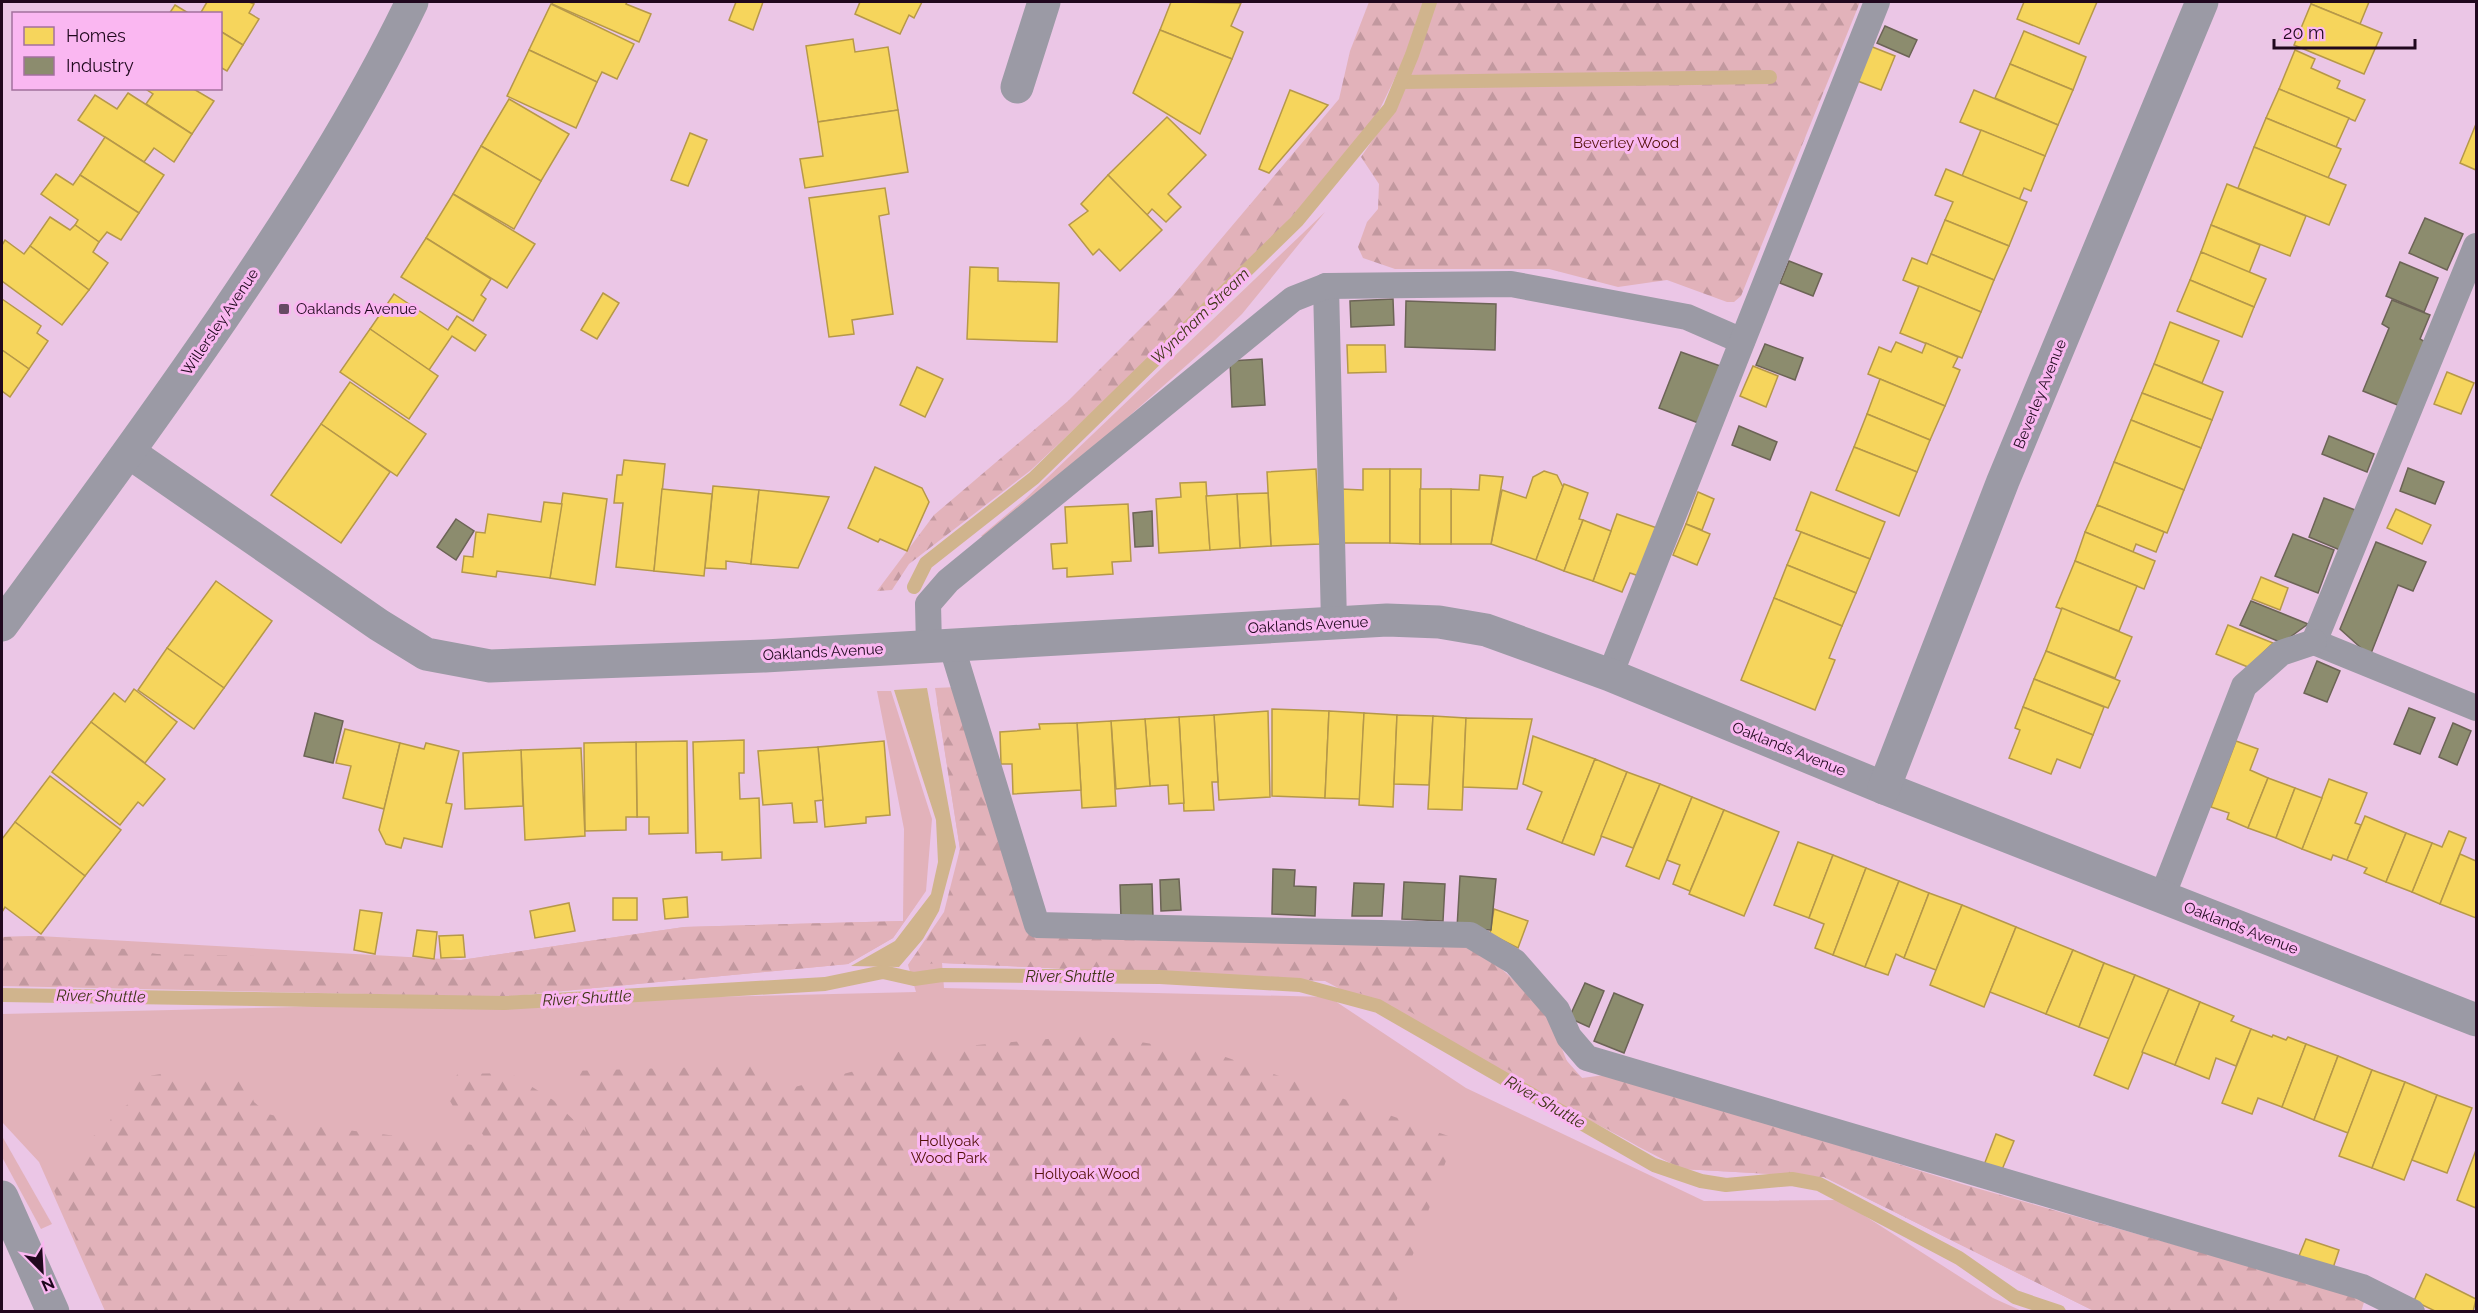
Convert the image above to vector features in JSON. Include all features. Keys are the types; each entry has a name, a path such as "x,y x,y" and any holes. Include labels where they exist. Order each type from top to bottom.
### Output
{"street":[{"name":"Willersley Avenue","path":"2,625 130,453 327,161 381,66 412,2"},
{"path":"1017,87 1044,2"},
{"name":"Beverley Avenue","path":"1884,788 2003,481 2202,2"},
{"name":"Oaklands Avenue","path":"130,453 379,625 426,654 489,666 765,656 1387,621 1429,622 1486,630 1610,675 1884,788 2476,1020"},
{"path":"2,1197 52,1311"}],"lane":[{"path":"1610,675 1877,2"},
{"path":"2314,642 2476,246"},
{"path":"1742,341 1687,317 1511,284 1326,286 1293,299 948,581 928,604 940,645 1037,925 1470,935 1515,962 1557,1010 1569,1037 1587,1058 2362,1287 2412,1311"},
{"path":"1326,286 1334,623"},
{"path":"2162,897 2244,686 2282,653 2314,642 2476,708"}],"green space":[{"path":"1369,2 1423,2 1404,59 1378,113 1336,169 1237,275 1031,470 909,564 892,590 877,591 934,515 1068,401 1172,297 1339,99 1350,51"},
{"name":"Beverley Wood","path":"1434,2 1860,2 1741,296 1734,302 1727,302 1667,280 1618,287 1549,269 1395,269 1363,258 1358,247 1367,222 1378,209 1379,184 1361,157 1394,109 1415,61"},
{"path":"1325,212 1242,314 1214,341 986,538 981,536 1024,500"},
{"name":"Hollyoak Wood Park","path":"957,687 1031,935 1465,945 1582,1078 2361,1312 2094,1311 1824,1177 1682,1169 1325,981 942,963 944,988 1329,997 1466,1088 1704,1201 1840,1200 1993,1298 2022,1311 105,1311 39,1162 2,1122 2,1014 916,992 908,965 950,908 960,849 935,688"},
{"path":"877,691 891,691 932,819 926,891 893,938 848,964 499,997 2,937 39,936 461,960 684,927 903,921 904,829"},
{"path":"961,701 1031,935 1465,945 1483,952 1517,983 1551,1021 1570,1069 1582,1078 1612,1074 1962,1184 2365,1299 2361,1312 2094,1311 1824,1177 1682,1169 1639,1147 1409,1011 1326,981 942,963 908,965 944,912 960,849 937,702"},
{"path":"926,891 893,938 848,964 499,997 2,986 2,937 39,936 157,954 461,960 684,927 904,921"},
{"name":"Hollyoak Wood","path":"1095,1035 1217,1054 1454,1138 1393,1311 107,1311 49,1179 58,1170 65,1168 66,1161 87,1149 90,1138 108,1127 118,1111 135,1101 124,1093 125,1087 130,1083 156,1075 181,1075 190,1082 192,1087 206,1076 235,1078 248,1084 254,1102 268,1114 321,1127 490,1147 476,1123 462,1122 450,1101 451,1081 458,1074 510,1073 553,1100 586,1132 571,1071 767,1065 776,1092 877,1065 884,1053"},
{"path":"2,1136 52,1224 41,1229 2,1157"}],"shaded area":[{"path":"927,688 956,847 939,911 923,939 899,967 851,966 895,941 931,894 938,862 936,820 894,690"}],"building: Homes":[{"path":"207,2 249,2 254,4 249,13 259,19 243,45 222,32 222,12 201,12"},
{"path":"553,2 627,2 626,4 651,14 639,42 552,4"},
{"path":"736,2 763,2 753,30 729,20"},
{"path":"860,2 922,2 914,18 909,15 900,34 855,14"},
{"path":"1171,2 1241,3 1231,26 1243,32 1232,59 1160,30"},
{"path":"2024,2 2097,2 2079,44 2017,19"},
{"path":"2312,2 2369,2 2360,24 2311,4"},
{"path":"551,4 634,44 617,79 602,72 597,82 529,50"},
{"path":"2311,4 2382,33 2364,74 2294,45"},
{"path":"175,5 187,12 170,12"},
{"path":"1160,30 1232,59 1200,134 1133,93"},
{"path":"2024,31 2086,57 2073,90 2010,64"},
{"path":"222,32 243,45 227,71 222,68"},
{"path":"853,39 855,52 888,47 898,110 818,122 806,46"},
{"path":"1870,46 1895,56 1881,90 1855,80"},
{"path":"529,50 597,82 576,128 507,96"},
{"path":"2295,50 2315,59 2311,68 2340,81 2337,88 2365,100 2355,121 2279,89"},
{"path":"2010,64 2073,90 2058,125 1995,98"},
{"path":"2279,89 2349,118 2336,147 2266,118"},
{"path":"147,90 195,90 214,101 192,134 146,104 153,94"},
{"path":"1290,90 1328,105 1269,173 1259,169"},
{"path":"1974,90 2058,125 2045,156 1960,122"},
{"path":"128,93 192,134 174,162 154,148 144,162 78,120 95,95 117,109"},
{"path":"509,99 569,134 541,181 481,146"},
{"path":"898,110 908,172 805,188 800,159 823,156 818,122"},
{"path":"1167,117 1206,155 1168,194 1181,207 1166,222 1152,209 1147,215 1108,175"},
{"path":"2266,118 2341,149 2328,178 2254,147"},
{"path":"2476,124 2476,170 2460,163"},
{"path":"1981,130 2045,156 2031,191 2024,188 2019,200 1962,176"},
{"path":"690,133 707,140 688,186 671,180"},
{"path":"105,137 164,175 139,213 80,175"},
{"path":"481,146 541,181 514,229 453,194"},
{"path":"2254,147 2346,185 2329,225 2238,188"},
{"path":"1946,169 2027,202 2009,246 1945,220 1953,202 1935,195"},
{"path":"56,174 73,185 80,175 139,213 121,240 107,232 99,242 75,225 78,220 41,194"},
{"path":"1108,175 1162,230 1120,271 1099,249 1093,255 1069,225 1088,211 1081,204"},
{"path":"2227,184 2306,216 2290,256 2211,225"},
{"path":"885,188 889,214 879,216 893,314 852,320 854,334 829,337 809,198"},
{"path":"453,194 535,244 507,288 426,238"},
{"path":"50,217 70,230 75,225 99,242 93,252 108,263 89,290 30,246"},
{"path":"1945,220 2009,246 1994,280 1931,254"},
{"path":"2211,225 2260,245 2249,273 2201,252"},
{"path":"426,238 491,279 481,295 486,299 473,321 401,277"},
{"path":"5,240 24,254 30,246 89,290 62,325 2,281 2,245"},
{"path":"2201,252 2266,279 2254,307 2190,280"},
{"path":"1931,254 1994,280 1981,312 1903,280 1912,258 1927,264"},
{"path":"970,267 998,268 998,281 1059,283 1057,342 967,339"},
{"path":"2190,280 2254,307 2242,337 2177,311"},
{"path":"1919,286 1981,312 1962,358 1900,333"},
{"path":"603,293 619,303 597,339 581,330"},
{"path":"394,294 448,330 457,316 486,335 475,351 452,336 429,370 370,329"},
{"path":"2,299 41,326 37,333 48,341 29,369 2,350"},
{"path":"2170,322 2219,341 2202,383 2154,364"},
{"path":"370,329 438,376 409,419 340,372"},
{"path":"1896,342 1922,353 1926,343 1958,357 1953,367 1960,370 1945,406 1868,374 1879,347 1891,352"},
{"path":"1347,345 1385,345 1386,372 1348,373"},
{"path":"2,350 29,369 10,397 2,391"},
{"path":"2154,364 2223,392 2212,420 2142,393"},
{"path":"1753,366 1778,376 1766,407 1740,396"},
{"path":"917,367 943,379 925,417 900,405"},
{"path":"2447,372 2474,383 2461,414 2434,404"},
{"path":"1880,379 1945,406 1930,440 1867,414"},
{"path":"350,382 426,434 397,476 321,424"},
{"path":"2142,393 2212,420 2201,448 2131,420"},
{"path":"1867,414 1930,440 1917,472 1854,447"},
{"path":"2131,420 2201,448 2184,490 2114,462"},
{"path":"321,424 390,472 341,543 271,495"},
{"path":"1854,447 1917,472 1899,516 1836,490"},
{"path":"624,460 665,464 654,571 616,567 623,503 614,503 617,475 622,475"},
{"path":"2114,462 2184,490 2167,533 2097,505"},
{"path":"875,467 922,488 929,502 907,551 880,539 878,542 848,528"},
{"path":"1316,469 1320,544 1271,546 1267,472"},
{"path":"1363,469 1390,469 1390,543 1340,543 1341,489 1363,490"},
{"path":"1390,469 1421,469 1420,544 1390,543"},
{"path":"1544,471 1557,475 1563,487 1536,560 1491,544 1502,490 1526,498 1533,477"},
{"path":"1480,475 1503,477 1491,544 1451,544 1451,489 1479,490"},
{"path":"1206,482 1210,550 1159,553 1156,499 1181,497 1180,483"},
{"path":"1564,484 1588,493 1579,519 1583,520 1564,571 1536,560"},
{"path":"713,486 759,490 751,564 726,561 726,569 705,568"},
{"path":"662,489 712,494 704,576 654,571"},
{"path":"1420,489 1451,489 1451,544 1420,544"},
{"path":"759,490 829,497 798,568 751,564"},
{"path":"1698,492 1714,499 1702,530 1686,524"},
{"path":"1811,492 1885,522 1870,559 1796,530"},
{"path":"563,493 607,499 595,585 550,578"},
{"path":"1268,493 1271,546 1240,548 1237,494"},
{"path":"1237,494 1240,548 1210,550 1206,496"},
{"path":"544,502 562,504 550,578 497,571 496,577 462,572 464,556 473,557 476,532 485,533 488,514 541,522"},
{"path":"1128,504 1131,561 1112,562 1113,574 1067,577 1067,568 1053,569 1051,544 1067,543 1065,507"},
{"path":"2097,505 2164,532 2156,552 2136,544 2133,552 2085,532"},
{"path":"2396,509 2431,525 2422,544 2387,528"},
{"path":"1617,514 1657,528 1639,576 1630,573 1622,592 1593,581"},
{"path":"1583,520 1611,531 1593,581 1564,571"},
{"path":"1686,524 1710,534 1697,565 1673,555"},
{"path":"1801,532 1870,559 1856,593 1787,565"},
{"path":"2085,532 2155,561 2144,589 2075,561"},
{"path":"2075,561 2137,586 2119,631 2056,607"},
{"path":"1787,565 1856,593 1842,626 1774,598"},
{"path":"2261,577 2288,588 2280,610 2252,599"},
{"path":"216,581 272,621 224,688 167,648"},
{"path":"1774,598 1842,626 1829,658 1835,660 1815,710 1741,680"},
{"path":"2062,608 2132,637 2115,678 2046,651"},
{"path":"2228,625 2273,643 2248,667 2216,654"},
{"path":"167,648 224,688 194,729 138,690"},
{"path":"2046,651 2120,681 2108,708 2034,679"},
{"path":"2034,679 2104,707 2093,735 2023,707"},
{"path":"134,689 177,722 145,763 91,722 114,693 125,702"},
{"path":"2023,707 2093,735 2080,768 2057,759 2051,774 2009,758 2020,730 2015,728"},
{"path":"1272,709 1329,711 1325,798 1272,796"},
{"path":"1268,711 1270,797 1219,800 1214,715"},
{"path":"1329,711 1364,713 1360,799 1325,798"},
{"path":"1364,713 1397,715 1393,807 1359,805"},
{"path":"1214,715 1218,782 1212,782 1214,810 1184,811 1179,717"},
{"path":"1397,715 1433,716 1429,785 1394,784"},
{"path":"1433,716 1466,718 1462,810 1428,809"},
{"path":"1179,717 1184,803 1169,804 1168,785 1150,786 1145,719"},
{"path":"1466,718 1532,719 1517,789 1463,787"},
{"path":"1145,719 1150,786 1116,789 1111,721"},
{"path":"1111,721 1116,806 1082,808 1077,723"},
{"path":"91,722 165,779 143,806 138,802 120,825 52,772"},
{"path":"1077,723 1081,790 1013,794 1012,764 1001,764 1000,732 1040,729 1039,724"},
{"path":"345,729 400,743 384,809 343,798 351,766 336,763"},
{"path":"1533,736 1595,759 1562,843 1527,829 1542,792 1523,784"},
{"path":"744,740 744,773 739,773 740,799 759,798 761,858 722,860 722,852 696,853 693,742"},
{"path":"687,741 688,833 649,834 649,817 637,817 636,742"},
{"path":"884,741 890,815 866,817 866,823 825,827 818,747"},
{"path":"2236,741 2258,749 2250,770 2268,778 2248,828 2227,819 2229,813 2211,807"},
{"path":"636,742 637,817 626,817 626,830 585,831 584,743"},
{"path":"400,743 424,749 426,743 459,751 446,803 452,804 442,847 404,838 401,848 386,844 379,830"},
{"path":"818,747 823,800 815,801 817,822 794,823 792,803 763,805 758,751"},
{"path":"581,748 585,836 525,840 521,750"},
{"path":"521,750 523,806 465,809 463,753"},
{"path":"1595,759 1627,772 1594,855 1562,843"},
{"path":"1627,772 1660,784 1633,848 1601,836"},
{"path":"50,776 121,830 85,876 15,822"},
{"path":"2268,778 2295,788 2276,838 2248,828"},
{"path":"2329,779 2367,793 2355,823 2361,825 2347,860 2333,855 2331,860 2302,849"},
{"path":"1660,784 1692,797 1659,879 1626,866"},
{"path":"2295,788 2322,798 2302,849 2276,838"},
{"path":"1692,797 1724,810 1690,891 1673,884 1680,865 1667,860"},
{"path":"1724,810 1779,832 1744,916 1689,894"},
{"path":"2365,816 2406,833 2386,882 2364,873 2367,868 2347,860"},
{"path":"15,822 85,876 41,934 5,907 2,912 2,839"},
{"path":"2449,831 2466,838 2440,904 2412,892 2432,843 2442,847"},
{"path":"2406,833 2432,843 2412,892 2386,882"},
{"path":"1798,842 1833,855 1809,918 1774,905"},
{"path":"2460,854 2476,861 2476,918 2440,904"},
{"path":"1833,855 1866,868 1833,955 1815,948 1824,924 1809,918"},
{"path":"1866,868 1899,881 1865,967 1833,955"},
{"path":"1899,881 1929,893 1904,958 1896,954 1888,975 1865,967"},
{"path":"1929,893 1962,905 1936,970 1904,958"},
{"path":"687,897 688,917 665,919 663,899"},
{"path":"613,898 637,898 637,920 613,920"},
{"path":"569,903 575,931 535,938 530,911"},
{"path":"1962,905 2016,927 1984,1007 1930,985"},
{"path":"1494,909 1528,921 1518,948 1490,934"},
{"path":"360,910 382,913 375,954 354,950"},
{"path":"2016,927 2073,950 2046,1014 1990,992"},
{"path":"417,930 437,932 434,959 413,956"},
{"path":"463,935 465,957 441,958 439,936"},
{"path":"2073,950 2104,963 2079,1027 2046,1014"},
{"path":"2104,963 2135,975 2110,1039 2079,1027"},
{"path":"2135,975 2169,989 2128,1089 2094,1075"},
{"path":"2169,989 2200,1002 2175,1065 2142,1052"},
{"path":"2200,1002 2234,1016 2231,1021 2251,1029 2236,1066 2216,1058 2209,1079 2175,1065"},
{"path":"2251,1029 2272,1037 2273,1035 2286,1040 2288,1037 2306,1044 2282,1107 2258,1098 2252,1114 2222,1103"},
{"path":"2306,1044 2338,1056 2314,1120 2282,1107"},
{"path":"2338,1056 2372,1070 2348,1133 2314,1120"},
{"path":"2372,1070 2405,1082 2372,1168 2339,1156"},
{"path":"2405,1082 2437,1095 2404,1180 2372,1168"},
{"path":"2437,1095 2472,1108 2447,1173 2412,1160"},
{"path":"1996,1134 2014,1141 2001,1172 1984,1165"},
{"path":"2476,1150 2476,1208 2457,1200"},
{"path":"2306,1239 2339,1250 2333,1268 2299,1256"},
{"path":"2426,1274 2476,1299 2473,1312 2437,1312 2414,1301"}],"building: Industry":[{"path":"1885,26 1917,40 1909,57 1877,43"},
{"path":"2425,218 2463,234 2447,270 2409,253"},
{"path":"1789,261 1822,274 1813,296 1780,283"},
{"path":"2400,262 2438,278 2424,312 2386,296"},
{"path":"1393,299 1394,325 1351,327 1350,301"},
{"path":"2392,300 2430,315 2420,339 2427,343 2400,406 2363,391 2389,328 2382,324"},
{"path":"1406,301 1496,304 1495,350 1405,347"},
{"path":"1765,344 1803,358 1795,380 1756,365"},
{"path":"1681,352 1723,367 1701,424 1659,408"},
{"path":"1262,359 1265,405 1232,407 1230,361"},
{"path":"1739,426 1777,442 1770,460 1732,445"},
{"path":"2329,436 2374,454 2367,472 2322,454"},
{"path":"2408,468 2444,482 2435,504 2400,491"},
{"path":"2324,498 2355,510 2340,550 2309,537"},
{"path":"1152,511 1153,546 1135,547 1133,513"},
{"path":"456,519 474,531 456,560 437,547"},
{"path":"2293,534 2334,550 2318,593 2275,576"},
{"path":"2376,542 2426,562 2413,591 2398,585 2370,656 2340,629"},
{"path":"2251,601 2308,624 2282,643 2240,625"},
{"path":"2317,661 2340,671 2327,702 2304,693"},
{"path":"2409,708 2435,718 2420,754 2394,744"},
{"path":"315,713 343,721 333,763 304,756"},
{"path":"2453,723 2471,731 2457,765 2439,757"},
{"path":"1273,869 1295,870 1294,886 1316,887 1315,916 1272,914"},
{"path":"1460,876 1496,879 1491,930 1457,928"},
{"path":"1179,879 1181,910 1161,911 1160,880"},
{"path":"1404,882 1445,884 1443,921 1402,919"},
{"path":"1354,883 1384,884 1382,916 1352,916"},
{"path":"1152,884 1153,918 1121,919 1120,885"},
{"path":"1585,983 1604,991 1589,1027 1569,1018"},
{"path":"1614,993 1643,1005 1624,1053 1594,1041"}],"waterway":[{"name":"Wyncham Stream","path":"914,587 926,563 1034,478 1297,221 1390,108 1412,55 1430,2"},
{"path":"1401,82 1770,77"},
{"name":"River Shuttle","path":"2,995 504,1003 825,984 883,972 914,979 942,975 1160,977 1300,985 1378,1006 1654,1165 1701,1181 1726,1185 1792,1179 1819,1184 1959,1258 2015,1297 2059,1312"}],"place":[{"name":"Oaklands Avenue","path":"284,309"}]}
